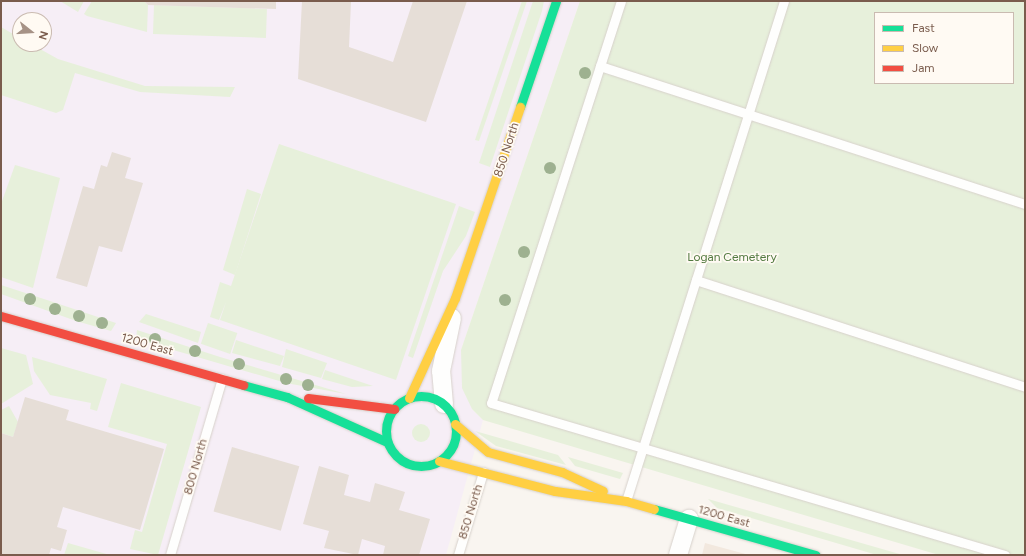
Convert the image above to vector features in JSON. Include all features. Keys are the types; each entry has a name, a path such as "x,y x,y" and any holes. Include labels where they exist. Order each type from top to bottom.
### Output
{"main road":[{"name":"850 North","path":"408,398 456,298 556,1"},
{"name":"1200 East","path":"1,316 287,396 394,409"},
{"name":"1200 East","path":"287,396 387,442"},
{"path":"422,396 444,404 455,424 453,445 440,461 430,465 409,464 400,459 387,442 386,425 394,409 408,398 422,396"},
{"name":"1200 East","path":"455,424 472,442 488,452 562,472 626,501"},
{"name":"1200 East","path":"440,461 484,470 555,491 626,501 816,555"}],"street":[{"name":"850 North","path":"444,404 441,371 456,298"},
{"path":"678,555 689,519"}],"lane":[{"path":"621,1 491,403 1005,555"},
{"path":"626,501 784,1"},
{"path":"600,66 1025,204"},
{"path":"696,280 1025,387"},
{"name":"800 North","path":"170,555 222,378"},
{"name":"850 North","path":"458,555 484,470"}],"shaded area":[{"path":"1,1 580,1 461,350 472,409 483,420 446,555 1,555"},
{"path":"705,543 749,555 702,555"}],"green space":[{"path":"60,1 84,1 78,12"},
{"path":"92,1 144,1 148,5 147,32 87,16 84,14"},
{"path":"522,1 527,1 479,141 475,140"},
{"path":"533,1 544,1 542,11 490,167 479,163"},
{"name":"Logan Cemetery","path":"580,1 1025,1 1025,555 939,555 483,420 472,409 462,388 461,350"},
{"path":"154,5 267,9 266,38 153,34"},
{"path":"1,27 12,33 12,52 45,52 58,59 145,86 235,87 230,97 140,92 75,73 63,110 56,113 1,95"},
{"path":"279,144 456,204 396,380 220,320 226,302 219,320 210,317 220,282 231,286"},
{"path":"15,165 60,178 33,288 1,277 1,204"},
{"path":"247,189 261,194 235,275 223,270"},
{"path":"459,206 475,212 466,236 443,271 413,358 408,356"},
{"path":"1,285 116,323 111,331 76,321 1,294"},
{"path":"146,314 201,332 198,343 139,322"},
{"path":"208,323 237,333 230,354 201,344"},
{"path":"137,330 220,357 346,394 286,383 136,339"},
{"path":"236,340 284,356 280,366 232,353"},
{"path":"1,348 26,355 33,384 1,404"},
{"path":"286,349 327,363 321,378 282,367"},
{"path":"32,357 107,379 97,411 90,409 91,403 50,395 34,371"},
{"path":"325,370 373,386 352,387 322,379"},
{"path":"121,383 201,407 158,555 130,549 135,530 142,532 167,444 108,427"},
{"path":"9,406 18,422 13,437 1,433 1,410"},
{"path":"417,424 425,424 430,429 428,440 425,442 417,442 412,437 412,429"},
{"path":"475,431 558,455 566,465 496,446"},
{"path":"568,457 623,473 620,479 575,466"},
{"path":"708,499 903,555 877,555 717,508"},
{"path":"68,543 110,555 64,555"}],"building":[{"path":"144,1 276,1 276,9 148,5"},
{"path":"302,1 351,2 349,47 393,62 413,1 467,1 426,122 298,79"},
{"path":"112,152 131,158 125,178 143,183 122,252 99,246 87,287 56,278 83,186 94,189 101,165 107,167"},
{"path":"25,397 69,410 66,420 164,449 140,530 63,507 57,527 67,530 61,551 51,548 49,555 1,555 1,433 13,437"},
{"path":"232,447 299,466 281,531 214,511"},
{"path":"319,466 349,475 344,495 370,502 375,483 405,492 399,510 430,519 419,555 383,555 385,546 362,539 358,555 324,548 329,531 303,524"}],"traffic: fast":[{"path":"520,107 556,1"},
{"path":"243,385 287,397 387,442"},
{"path":"421,396 434,399 446,406 453,418 456,431 453,444 446,456 434,463 421,466 408,463 396,456 389,444 386,431 389,418 396,406 408,399 421,396"},
{"path":"654,509 816,555"}],"traffic: slow":[{"path":"409,398 455,298 520,107"},
{"path":"455,424 488,452 562,472 603,491"},
{"path":"439,461 555,491 626,501 654,509"}],"traffic: jam":[{"path":"1,316 243,385"},
{"path":"308,398 394,409"}]}
